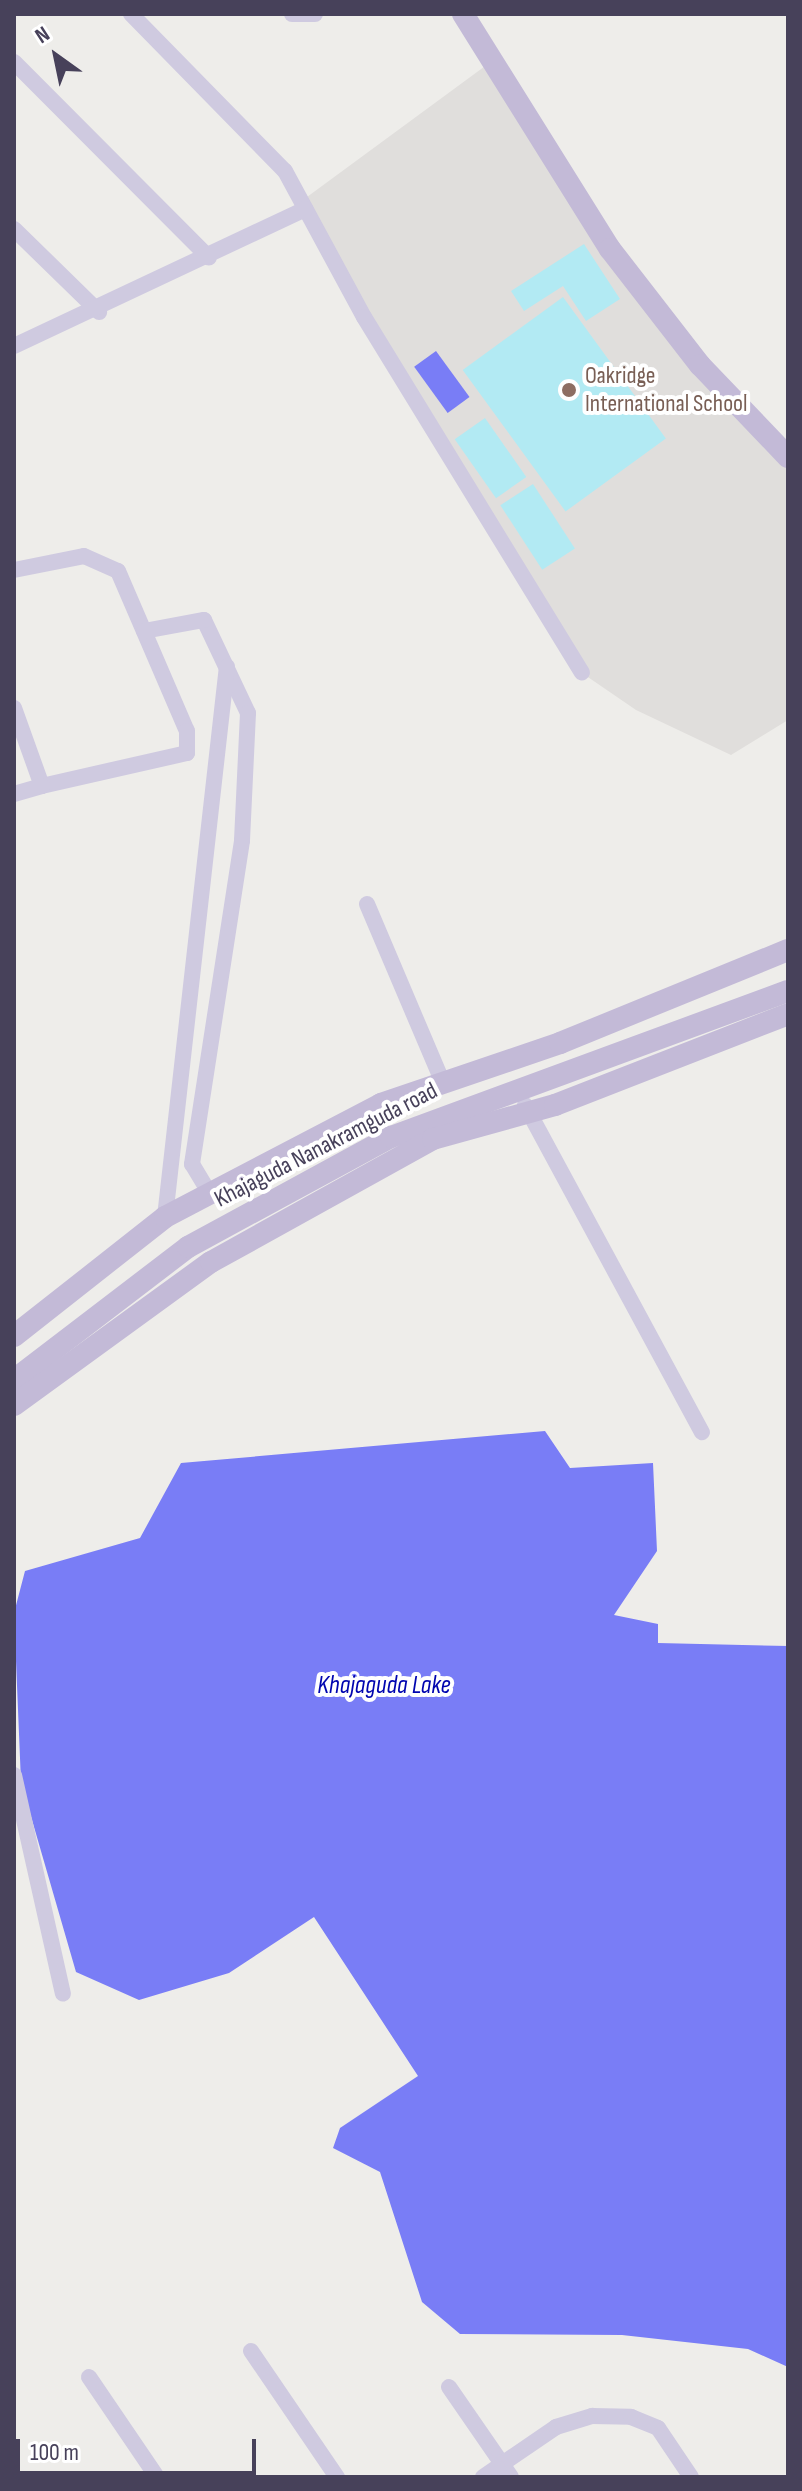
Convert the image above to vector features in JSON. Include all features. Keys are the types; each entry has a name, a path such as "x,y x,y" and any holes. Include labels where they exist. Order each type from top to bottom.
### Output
{"main road":[{"path":"463,14 610,249 700,365 788,457"},
{"name":"Khajaguda Nanakramguda road","path":"14,1336 165,1217 441,1078 560,1043 788,950"},
{"name":"Khajaguda Nanakramguda road","path":"14,1380 188,1247 347,1160 445,1113 517,1090 788,991"},
{"path":"14,1405 172,1287 449,1131 529,1111 788,1014"},
{"path":"347,1160 356,1182"}],"street":[{"path":"131,14 274,155 582,673"},
{"path":"292,14 315,14"},
{"path":"14,62 209,258"},
{"path":"14,346 99,312 305,209"},
{"path":"14,229 99,312"},
{"path":"14,570 84,556 111,564 146,634 187,731 187,753 14,794"},
{"path":"146,634 204,620 248,713 242,841 192,1164 210,1194"},
{"path":"165,1217 227,664"},
{"path":"14,708 42,786"},
{"path":"367,904 441,1078"},
{"path":"517,1090 702,1432"},
{"path":"15,1771 63,1994"},
{"path":"251,2351 337,2477"},
{"path":"89,2377 157,2477"},
{"path":"449,2387 507,2470"},
{"path":"483,2477 507,2470 556,2427 631,2417 658,2428 691,2477"}],"shaded area":[{"name":"Oakridge International School","path":"492,61 576,194 788,457 788,720 731,755 636,710 582,673 305,209 307,197"},
{"path":"584,244 620,299 586,321 563,286 524,311 511,291"},
{"path":"563,297 666,439 566,511 463,370"},
{"path":"485,418 526,477 496,498 455,439"},
{"path":"533,484 575,549 542,570 500,505"}],"water":[{"path":"436,351 470,397 448,413 414,367"},
{"name":"Khajaguda Lake","path":"545,1431 570,1468 653,1463 657,1551 614,1615 658,1624 658,1643 788,1646 788,2367 748,2349 622,2335 460,2334 422,2302 380,2172 333,2148 340,2128 418,2076 314,1917 229,1973 139,2000 76,1972 21,1782 14,1613 25,1571 140,1538 181,1463"}],"place":[{"name":"Oakridge International School","path":"569,390"}]}
